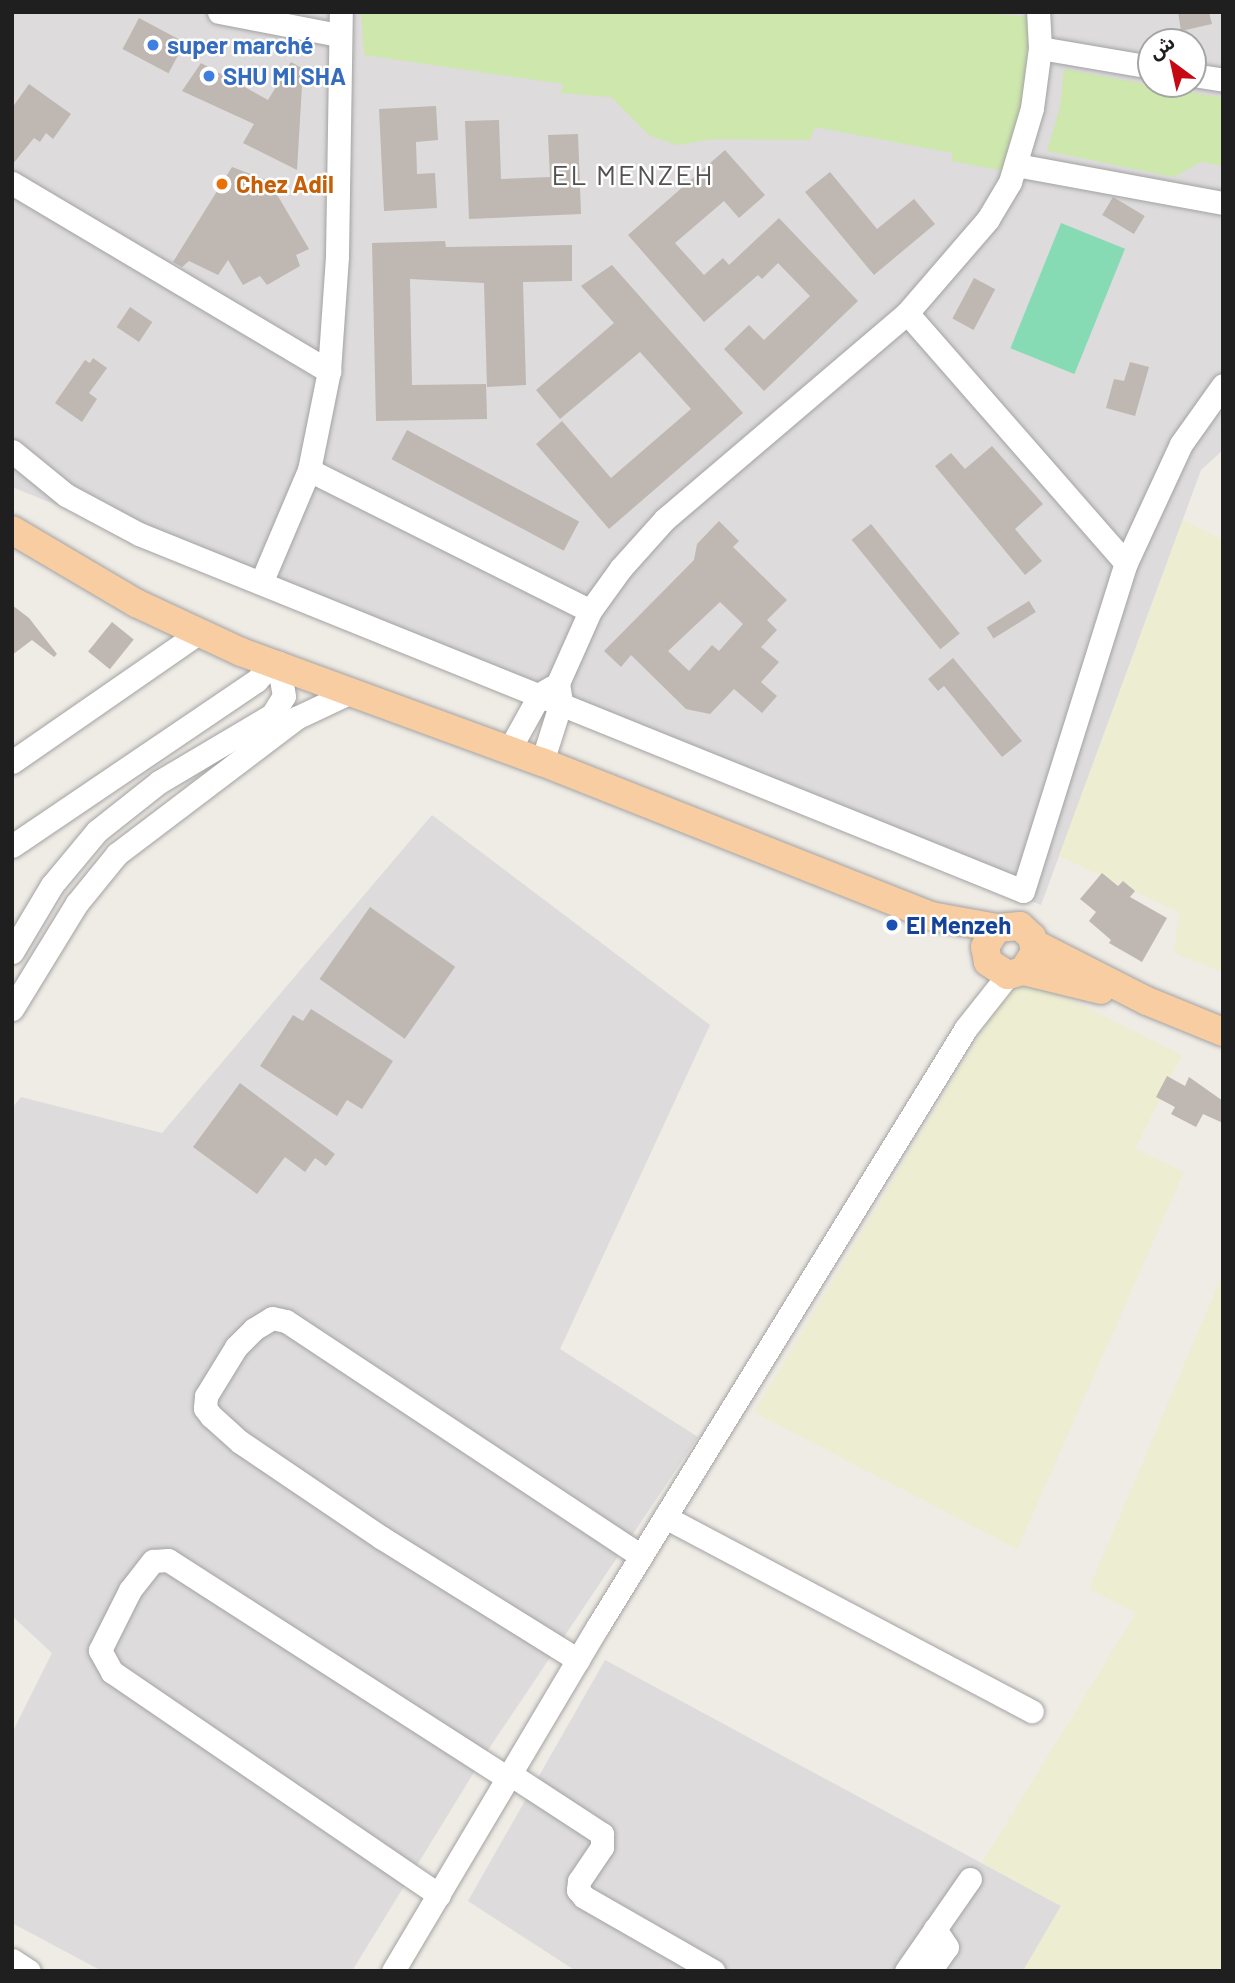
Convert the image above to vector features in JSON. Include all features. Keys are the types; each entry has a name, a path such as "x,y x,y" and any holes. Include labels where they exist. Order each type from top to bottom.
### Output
{"main road":[{"path":"12,530 70,567 198,633 349,693 542,762 931,916 1027,930 1035,944 1147,1001 1223,1032"},
{"path":"931,916 1001,966 1147,1001"},
{"path":"1001,966 987,939 1005,926"},
{"path":"1001,966 1033,960 1035,944"}],"street":[{"path":"219,12 340,23 337,256 329,371 309,470 261,583"},
{"path":"509,750 553,693 590,611 665,519 907,313 988,219 1016,165 1032,108 1040,48 1038,12"},
{"path":"1040,48 1137,65"},
{"path":"1016,165 1223,203"},
{"path":"12,183 329,371"},
{"path":"907,313 1126,563"},
{"path":"1005,926 1023,891 1126,563 1181,444 1223,385"},
{"path":"12,451 93,510 261,583 553,693 1023,891"},
{"path":"309,470 590,611"},
{"path":"12,762 198,633"},
{"path":"12,846 256,681 276,663 284,696 264,732 117,854 77,903 12,1009"},
{"path":"12,952 52,885 97,831 159,782 349,693"},
{"path":"542,762 553,693"},
{"path":"393,1971 578,1660 966,1028 1001,966"},
{"path":"578,1660 382,1538 240,1442 205,1408 212,1386 236,1347 261,1322 272,1318 286,1321 641,1556"},
{"path":"665,1517 1032,1711"},
{"path":"439,1895 112,1672 100,1650 130,1590 153,1562 168,1560 602,1834 602,1847 579,1881 578,1890 584,1897 713,1971"},
{"path":"906,1971 970,1879"},
{"path":"930,1971 947,1947 935,1929"},
{"path":"12,1961 29,1971"}],"shaded area":[{"path":"12,12 1223,12 1223,450 1201,470 1041,905 12,487"},
{"path":"432,815 710,1025 560,1349 698,1437 484,1756 352,1971 102,1971 12,1923 12,1733 52,1653 12,1616 12,1108 21,1097 162,1133"},
{"path":"605,1660 1061,1906 1023,1971 576,1971 468,1901"}],"green space":[{"path":"361,12 969,12 1031,17 1023,99 1004,171 952,161 952,153 815,127 810,140 714,139 676,145 649,135 611,97 560,93 564,84 364,55"},
{"path":"1064,69 1137,82 1137,98 1207,98 1207,95 1223,98 1223,166 1201,162 1174,177 1047,151 1060,107"},
{"path":"1061,223 1125,249 1074,374 1010,348"},
{"path":"1183,520 1223,540 1223,972 1174,953 1179,912 1059,856"},
{"path":"1017,973 1182,1055 1135,1149 1184,1172 1017,1549 754,1412"},
{"path":"1223,1273 1223,1971 1023,1971 1061,1906 982,1863 1136,1613 1089,1589"}],"building":[{"path":"1178,12 1209,12 1212,24 1181,28"},
{"name":"super marché","path":"139,18 185,42 168,73 123,49"},
{"path":"291,62 303,69 297,170 243,143 254,124 182,91 201,63 268,100"},
{"path":"29,84 71,114 53,139 46,133 40,142 34,138 12,165 12,108"},
{"path":"436,106 438,140 416,142 417,174 435,173 437,208 384,211 379,109"},
{"path":"499,120 501,179 550,177 548,135 578,134 581,214 469,219 465,121"},
{"path":"725,150 765,195 739,218 724,201 675,243 704,275 723,258 729,265 779,218 858,301 764,391 724,349 749,325 764,340 810,296 778,263 762,279 758,275 704,322 628,235"},
{"path":"232,167 269,181 309,249 296,255 300,266 267,285 260,276 243,285 228,260 218,275 189,261 182,267 173,262"},
{"path":"830,172 877,229 914,199 935,224 874,275 805,192"},
{"path":"1113,197 1145,216 1134,234 1102,215"},
{"path":"445,241 446,247 572,245 572,281 523,282 526,385 487,387 484,283 410,279 412,385 486,384 487,419 376,421 372,243"},
{"path":"612,265 743,413 609,529 536,444 562,421 611,478 691,409 640,352 560,419 536,390 614,323 581,286"},
{"path":"974,278 995,289 974,330 952,319"},
{"path":"130,307 152,322 139,342 117,327"},
{"path":"93,358 107,368 89,393 97,399 82,422 55,403 85,360 90,363"},
{"path":"1130,362 1149,367 1135,416 1106,408 1114,379 1124,381"},
{"path":"407,430 579,522 564,551 392,459"},
{"path":"992,446 1043,504 1015,529 1042,561 1025,575 935,466 951,453 965,469"},
{"path":"719,521 739,541 733,547 787,600 767,620 777,630 761,647 779,662 761,682 777,696 762,713 734,689 710,714 686,709 631,655 621,667 604,651 694,560 697,544","holes":["720,602 743,624 719,651 712,645 689,671 668,651"]},
{"path":"871,524 960,634 940,649 852,540"},
{"path":"1029,601 1036,612 993,639 987,627"},
{"path":"12,605 29,618 57,654 54,657 32,640 12,655"},
{"path":"112,622 134,640 110,669 88,652"},
{"path":"953,658 1022,741 1002,757 944,686 938,691 928,679"},
{"path":"1102,873 1118,886 1123,881 1135,891 1130,897 1167,918 1142,962 1109,943 1111,940 1089,921 1096,912 1080,899"},
{"path":"370,907 455,967 405,1039 320,979"},
{"path":"311,1009 393,1061 362,1109 347,1100 337,1116 260,1066 293,1015 303,1021"},
{"path":"1167,1076 1185,1086 1189,1077 1223,1101 1223,1123 1203,1114 1196,1127 1171,1114 1175,1107 1156,1097"},
{"path":"240,1083 335,1154 326,1166 315,1158 305,1172 285,1157 257,1194 193,1147"}],"place":[{"name":"super marché","path":"153,45"},
{"name":"SHU MI SHA","path":"209,76"},
{"name":"Chez Adil","path":"222,184"},
{"name":"El Menzeh","path":"892,925"}],"district":[{"name":"EL MENZEH","path":"633,174"}]}
